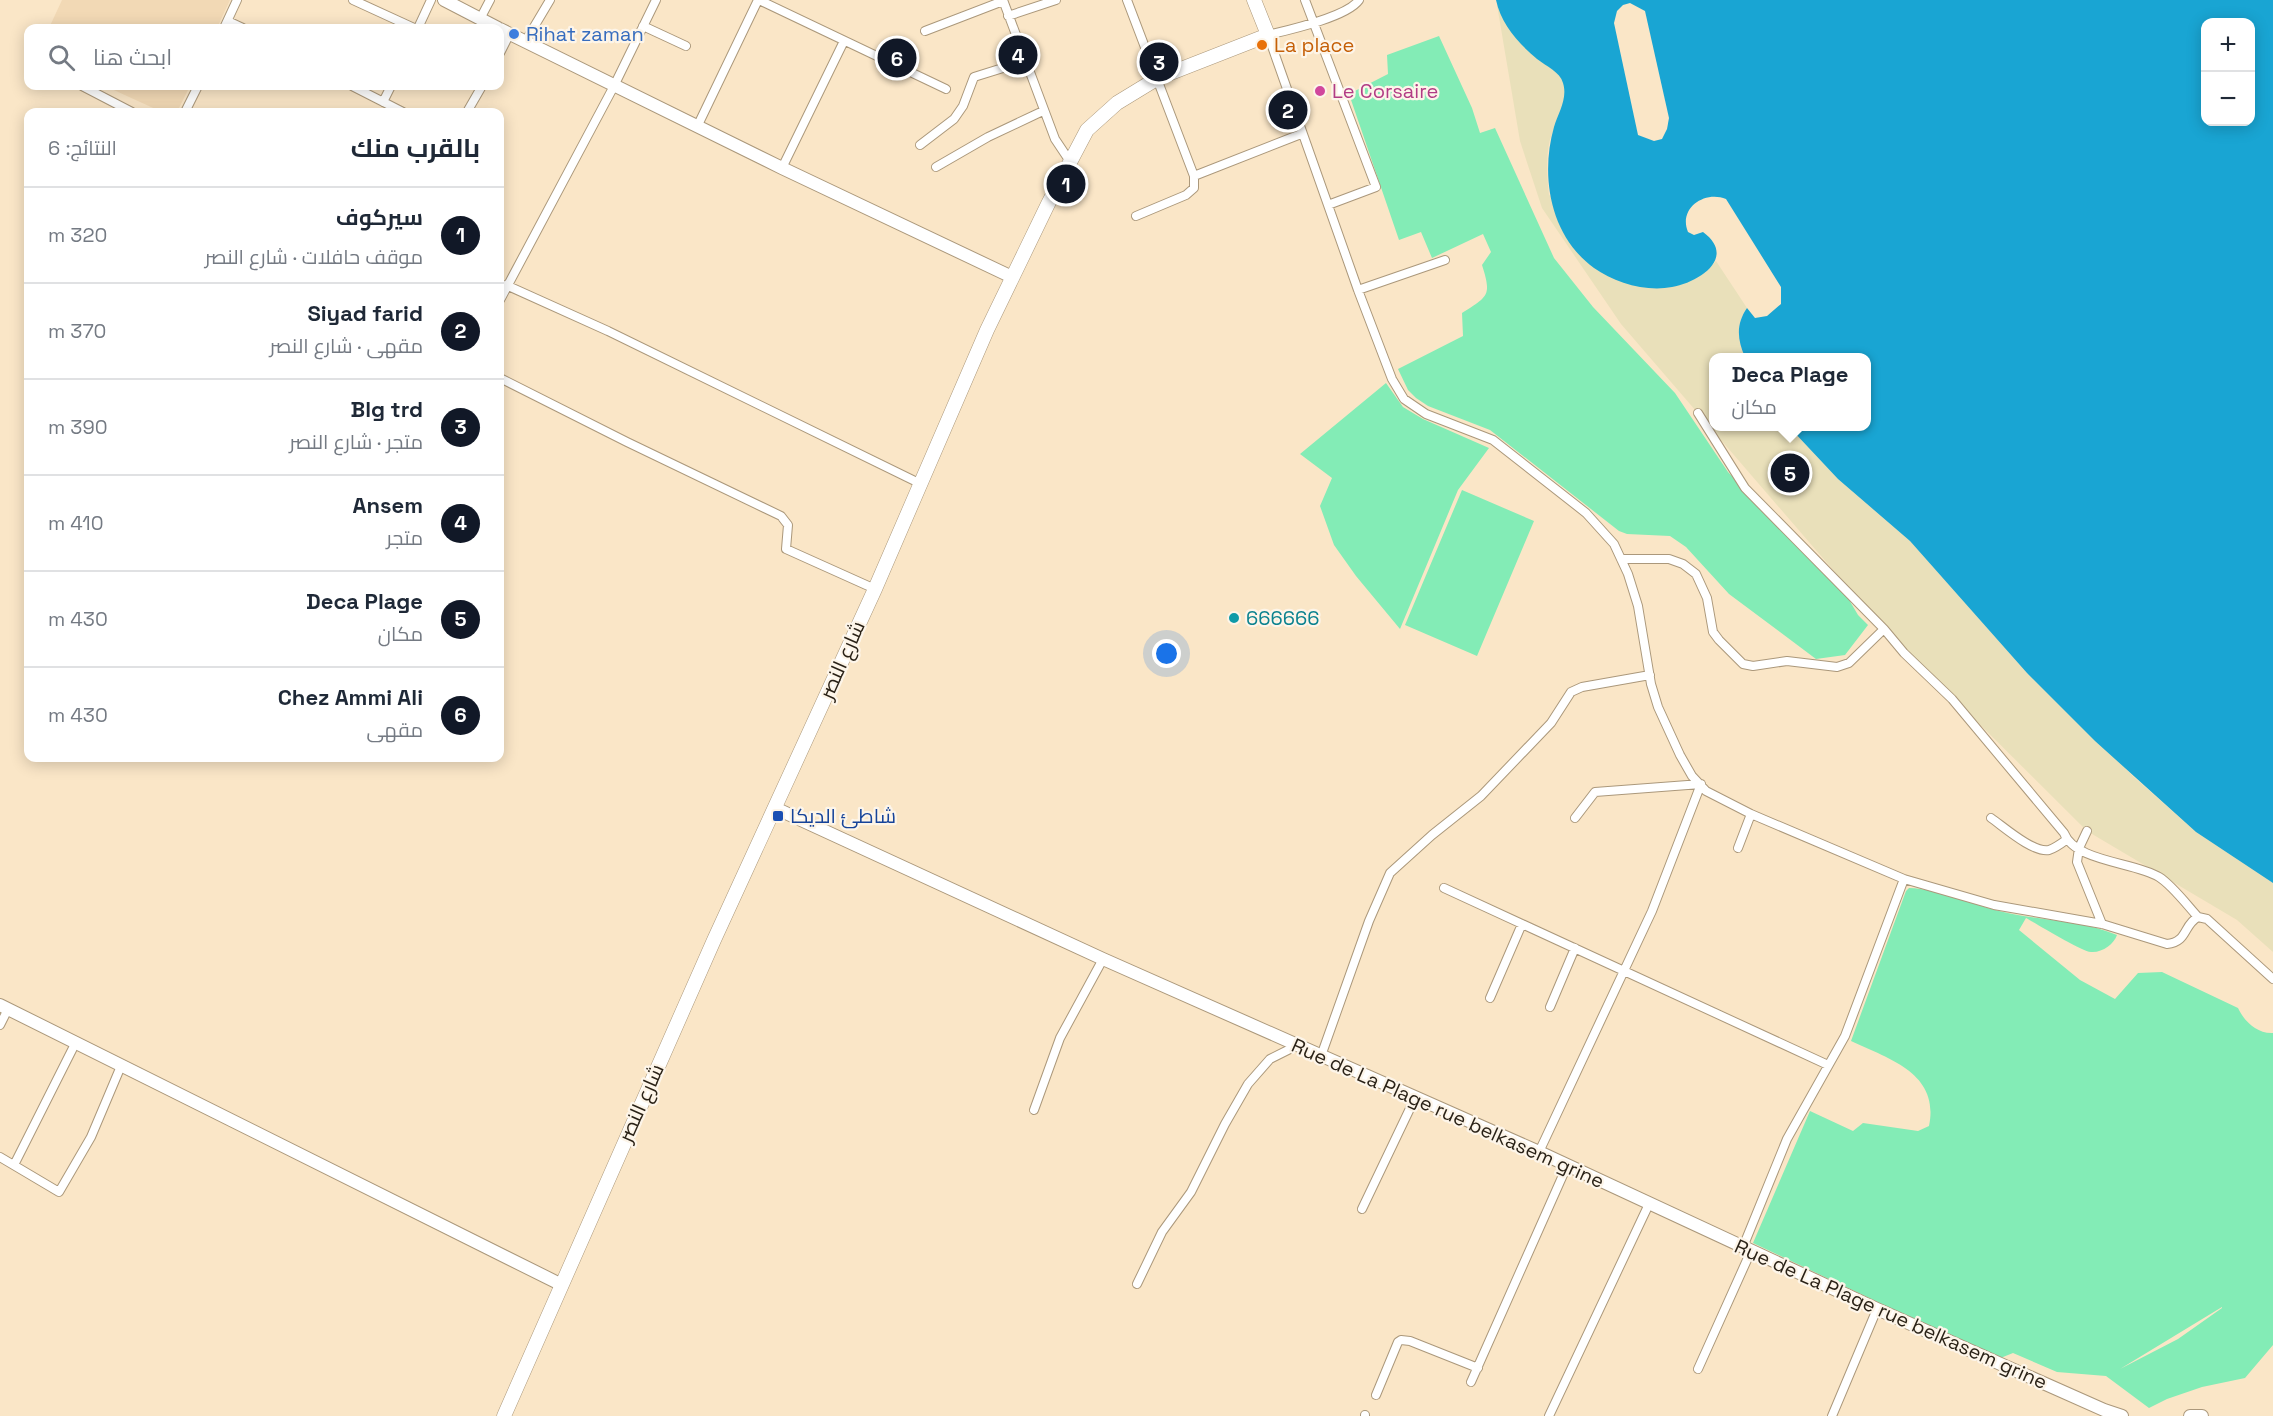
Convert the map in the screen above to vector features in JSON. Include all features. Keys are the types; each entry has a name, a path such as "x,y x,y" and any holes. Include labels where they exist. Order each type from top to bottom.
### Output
{"main road":[{"path":"1254,0 1268,35"},
{"name":"شارع النصر","path":"504,1416 709,950 874,589 1012,277 1087,130 1117,103 1158,78 1268,35"}],"street":[{"path":"226,24 237,0"},
{"path":"353,0 407,24"},
{"path":"418,24 431,0"},
{"path":"444,0 489,24"},
{"path":"480,19 490,0"},
{"path":"525,42 550,0"},
{"path":"504,290 614,87 656,0"},
{"path":"697,127 759,0 946,89"},
{"path":"1008,16 1056,0"},
{"path":"1127,0 1194,176 1194,188 1186,195 1136,216"},
{"path":"1305,0 1376,187 1328,205"},
{"path":"1359,0 1349,8 1314,23 1268,35 1301,134 1392,379 1404,399 1426,414 1493,440 1520,459 1586,513 1614,544 1638,606 1658,707 1692,776 1713,797 1751,814 1904,879 1994,905 2102,924 2167,944 2181,939 2192,920 2198,917"},
{"path":"925,31 1003,1 1043,111 1055,139 1071,163"},
{"path":"643,26 686,46"},
{"path":"504,32 1012,277"},
{"path":"782,168 844,41"},
{"path":"920,145 954,119 963,106 974,77 1025,61"},
{"path":"90,90 124,108"},
{"path":"187,108 196,90"},
{"path":"360,90 396,108"},
{"path":"383,102 389,90"},
{"path":"469,108 480,90"},
{"path":"936,167 988,137 1043,111"},
{"path":"1194,176 1301,134"},
{"path":"1358,290 1445,260"},
{"path":"506,285 608,331 921,484"},
{"path":"504,380 637,448 781,516 788,525 786,549 874,589"},
{"path":"1698,413 1709,431"},
{"path":"1709,431 1744,488 1884,628 1904,653 1952,699 2064,834 2066,840 2097,858 2144,870 2160,877 2198,917 2207,919 2273,979"},
{"path":"1621,559 1669,559 1683,564 1696,574 1707,598 1713,632 1743,664 1753,666 1787,661 1837,667 1849,663 1884,628"},
{"path":"1321,1056 1368,921 1390,873 1432,835 1481,796 1551,723 1571,692 1582,687 1650,675"},
{"path":"1575,818 1595,792 1701,784"},
{"path":"1539,1152 1652,911 1701,784"},
{"name":"Rue de La Plage rue belkasem grine","path":"775,808 1103,959 1539,1152 1878,1309 2121,1416"},
{"path":"1738,848 1751,814"},
{"path":"1991,818 2023,842 2040,849 2050,850 2066,840"},
{"path":"2087,831 2079,849 2077,862 2102,924"},
{"path":"1698,1369 1747,1249 1787,1139 1845,1036 1904,879"},
{"path":"1444,888 1828,1065"},
{"path":"1490,998 1522,924"},
{"path":"1550,1007 1575,948"},
{"path":"1034,1110 1060,1038 1103,959"},
{"path":"0,1024 4,1007 562,1285"},
{"path":"14,1164 76,1042"},
{"path":"1137,1284 1162,1232 1191,1192 1248,1084 1270,1059 1296,1046"},
{"path":"0,1157 59,1192 91,1137 121,1066"},
{"path":"1362,1209 1415,1098"},
{"path":"1471,1382 1568,1166"},
{"path":"1548,1416 1649,1204"},
{"path":"1832,1416 1878,1309"},
{"path":"1376,1395 1398,1342 1401,1340 1410,1341 1478,1368"},
{"path":"2190,1416 2202,1416"}],"shaded area":[{"path":"62,0 230,0 219,24 51,24"},
{"path":"114,90 188,90 179,108 153,108"}],"green space":[{"path":"1439,36 1472,108 1480,133 1495,128 1554,258 1593,307 1675,393 1728,472 1848,598 1858,615 1868,625 1845,655 1816,659 1729,594 1686,547 1670,536 1627,534 1619,531 1490,430 1428,406 1408,390 1398,369 1463,336 1462,313 1478,303 1486,294 1487,283 1482,265 1491,252 1483,234 1432,258 1421,232 1399,240 1349,94 1388,74 1387,55"},
{"path":"1386,383 1403,407 1423,419 1489,448 1458,490 1400,629 1356,576 1334,545 1320,506 1332,478 1300,454"},
{"path":"1462,490 1534,521 1477,656 1405,625"},
{"path":"1909,888 1932,891 1999,911 2074,923 2117,935 2107,947 2091,952 2026,918 2019,930 2080,980 2115,999 2138,973 2162,972 2238,1008 2244,1018 2256,1029 2273,1033 2273,1345 2245,1378 2202,1387 2149,1408 2106,1376 2057,1372 2013,1353 1998,1359 1753,1243 1810,1111 1853,1131 1863,1123 1918,1131 1929,1126 1930,1108 1927,1093 1919,1081 1895,1062 1851,1041","holes":["2222,1307 2178,1339 2120,1369"]}],"sand":[{"path":"1497,5 1508,27 1518,40 1535,57 1558,74 1565,88 1563,105 1548,150 1549,195 1705,273 1716,261 1747,308 1739,326 1740,344 1743,353 1709,353 1709,426 1621,324 1542,208 1520,141"},
{"path":"1713,431 1793,431 1838,479 1910,541 2027,673 2135,778 2196,832 2273,883 2273,952 2237,920 2087,831 1884,629"}],"water":[{"path":"1496,0 2273,0 2273,883 2196,832 2095,741 2027,673 1910,541 1838,479 1793,431 1871,431 1871,353 1743,353 1739,332 1743,314 1747,308 1755,318 1767,316 1781,304 1781,287 1726,199 1710,197 1702,199 1690,209 1686,223 1688,232 1694,235 1703,232 1713,241 1716,259 1703,274 1683,284 1662,288 1631,285 1602,273 1579,255 1558,222 1549,185 1550,146 1563,100 1563,83 1556,72 1523,46 1506,25"}],"pier":[{"path":"1630,3 1645,11 1669,118 1662,139 1654,141 1638,135 1614,23 1617,11 1623,5"}],"place":[{"name":"Rihat zaman","path":"514,34"},
{"name":"La place","path":"1262,45"},
{"name":"Ansem","path":"1018,55"},
{"name":"Chez Ammi Ali","path":"897,58"},
{"name":"Blg trd","path":"1159,62"},
{"name":"Le Corsaire","path":"1320,91"},
{"name":"Siyad farid","path":"1288,110"},
{"name":"سيركوف","path":"1066,184"},
{"name":"Deca Plage","path":"1790,473"},
{"name":"666666","path":"1234,618"},
{"name":"شاطئ الديكا","path":"778,816"}]}
